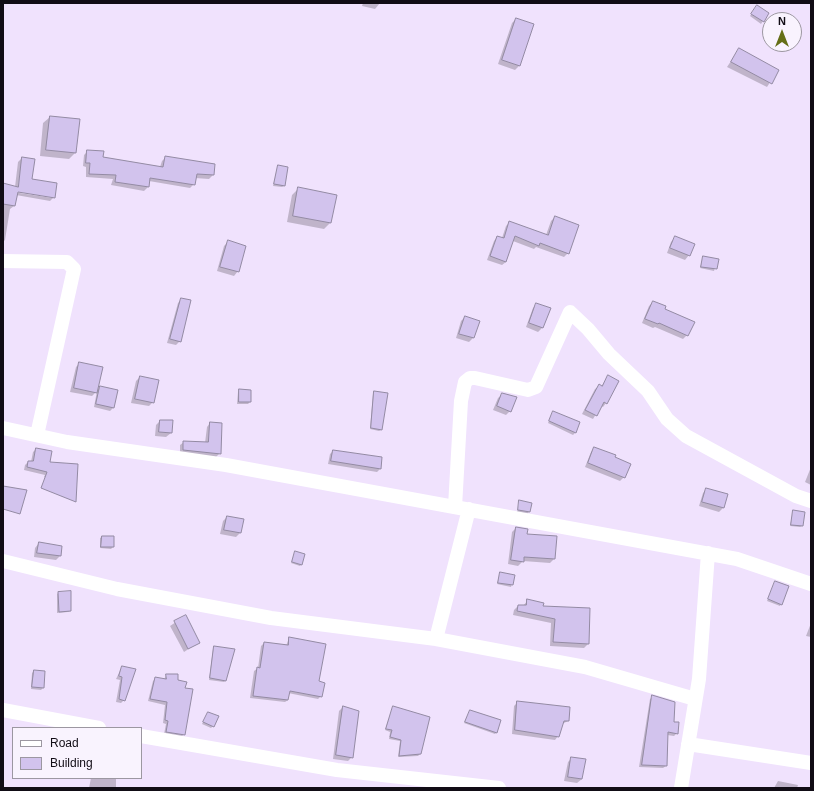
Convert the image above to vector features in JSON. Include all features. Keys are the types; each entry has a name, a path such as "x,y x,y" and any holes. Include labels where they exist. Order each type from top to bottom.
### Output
{"street":[{"path":"3,261 67,262 74,269 37,435"},
{"path":"436,638 462,508 461,401 465,382 470,378 475,378 528,390 536,387 570,312 588,329 609,354 648,391 667,419 686,436 796,496 811,501"},
{"path":"3,428 66,442 226,465 737,558 811,584"},
{"path":"681,788 699,679 708,553"},
{"path":"3,561 117,588 270,618 436,638 585,667 695,699"},
{"path":"3,710 94,727"},
{"path":"142,736 336,770 499,788"},
{"path":"688,744 811,763"}],"building":[{"path":"757,5 768,12 762,12 762,21 751,14"},
{"path":"516,18 534,24 520,66 502,60"},
{"path":"739,48 779,70 772,84 731,62"},
{"path":"50,116 80,119 76,153 46,150"},
{"path":"87,150 104,151 103,157 163,167 165,156 215,164 214,175 197,174 195,185 150,178 149,187 115,182 116,175 89,174 90,163 86,163"},
{"path":"22,157 35,159 32,179 57,183 55,198 18,192 15,206 3,204 3,183 18,187"},
{"path":"278,165 288,167 285,186 274,184"},
{"path":"298,187 337,195 331,223 293,216"},
{"path":"555,216 579,225 569,254 540,243 539,246 515,236 506,262 490,256 497,236 504,238 509,221 548,235"},
{"path":"675,236 695,244 690,256 670,248"},
{"path":"228,240 246,246 239,272 220,267"},
{"path":"703,256 719,259 717,269 701,267"},
{"path":"181,298 191,300 181,342 170,339"},
{"path":"653,301 666,306 665,309 695,322 688,336 659,323 658,324 645,319"},
{"path":"536,303 551,308 543,328 529,323"},
{"path":"465,316 480,321 474,338 459,334"},
{"path":"79,362 103,367 97,393 74,388"},
{"path":"608,375 619,381 607,404 604,402 597,416 585,410 599,384 602,386"},
{"path":"140,376 159,380 154,403 135,399"},
{"path":"100,386 118,390 114,408 96,404"},
{"path":"239,389 251,390 251,402 239,402"},
{"path":"374,391 388,393 382,430 371,428"},
{"path":"502,393 517,397 511,412 497,406"},
{"path":"553,411 580,422 576,433 549,421"},
{"path":"160,420 173,420 172,433 159,432"},
{"path":"210,422 222,423 221,454 183,450 183,441 208,442"},
{"path":"594,447 616,455 615,457 631,464 625,478 588,463"},
{"path":"36,448 52,451 50,462 78,464 76,502 41,488 47,472 27,467 28,461 33,461"},
{"path":"333,450 382,457 381,469 331,461"},
{"path":"3,486 27,490 20,514 3,509"},
{"path":"706,488 728,494 724,508 702,502"},
{"path":"519,500 532,503 530,512 518,510"},
{"path":"793,510 805,512 803,526 791,525"},
{"path":"227,516 244,519 241,533 224,530"},
{"path":"516,527 528,529 527,534 557,536 555,559 524,557 524,562 511,560"},
{"path":"102,536 114,536 114,547 101,547"},
{"path":"39,542 62,546 61,556 37,553"},
{"path":"295,551 305,554 302,565 292,562"},
{"path":"500,572 515,575 513,585 498,583"},
{"path":"775,581 789,586 782,605 768,599"},
{"path":"71,591 71,611 59,612 58,592"},
{"path":"527,599 544,603 543,606 590,608 589,644 553,642 555,619 517,611 518,605 526,605"},
{"path":"186,615 200,643 188,649 174,621"},
{"path":"289,637 326,644 319,681 325,683 322,697 290,691 288,700 253,696 257,667 260,668 264,642 288,645"},
{"path":"214,646 235,649 226,681 210,678"},
{"path":"122,666 136,669 125,701 119,699 122,677 119,676"},
{"path":"34,670 45,671 44,688 32,687"},
{"path":"166,674 178,674 178,680 187,682 185,688 193,689 185,735 166,732 168,721 165,720 167,702 150,699 155,677 166,679"},
{"path":"652,695 675,702 674,722 679,722 678,734 668,732 667,766 642,765"},
{"path":"517,701 570,707 569,721 564,721 559,737 515,730"},
{"path":"343,706 359,711 353,758 336,755"},
{"path":"393,706 430,717 421,754 399,756 401,740 390,737 392,730 386,729"},
{"path":"470,710 501,720 497,733 465,722"},
{"path":"208,712 219,716 214,727 203,722"},
{"path":"571,757 586,759 582,779 568,777"}]}
